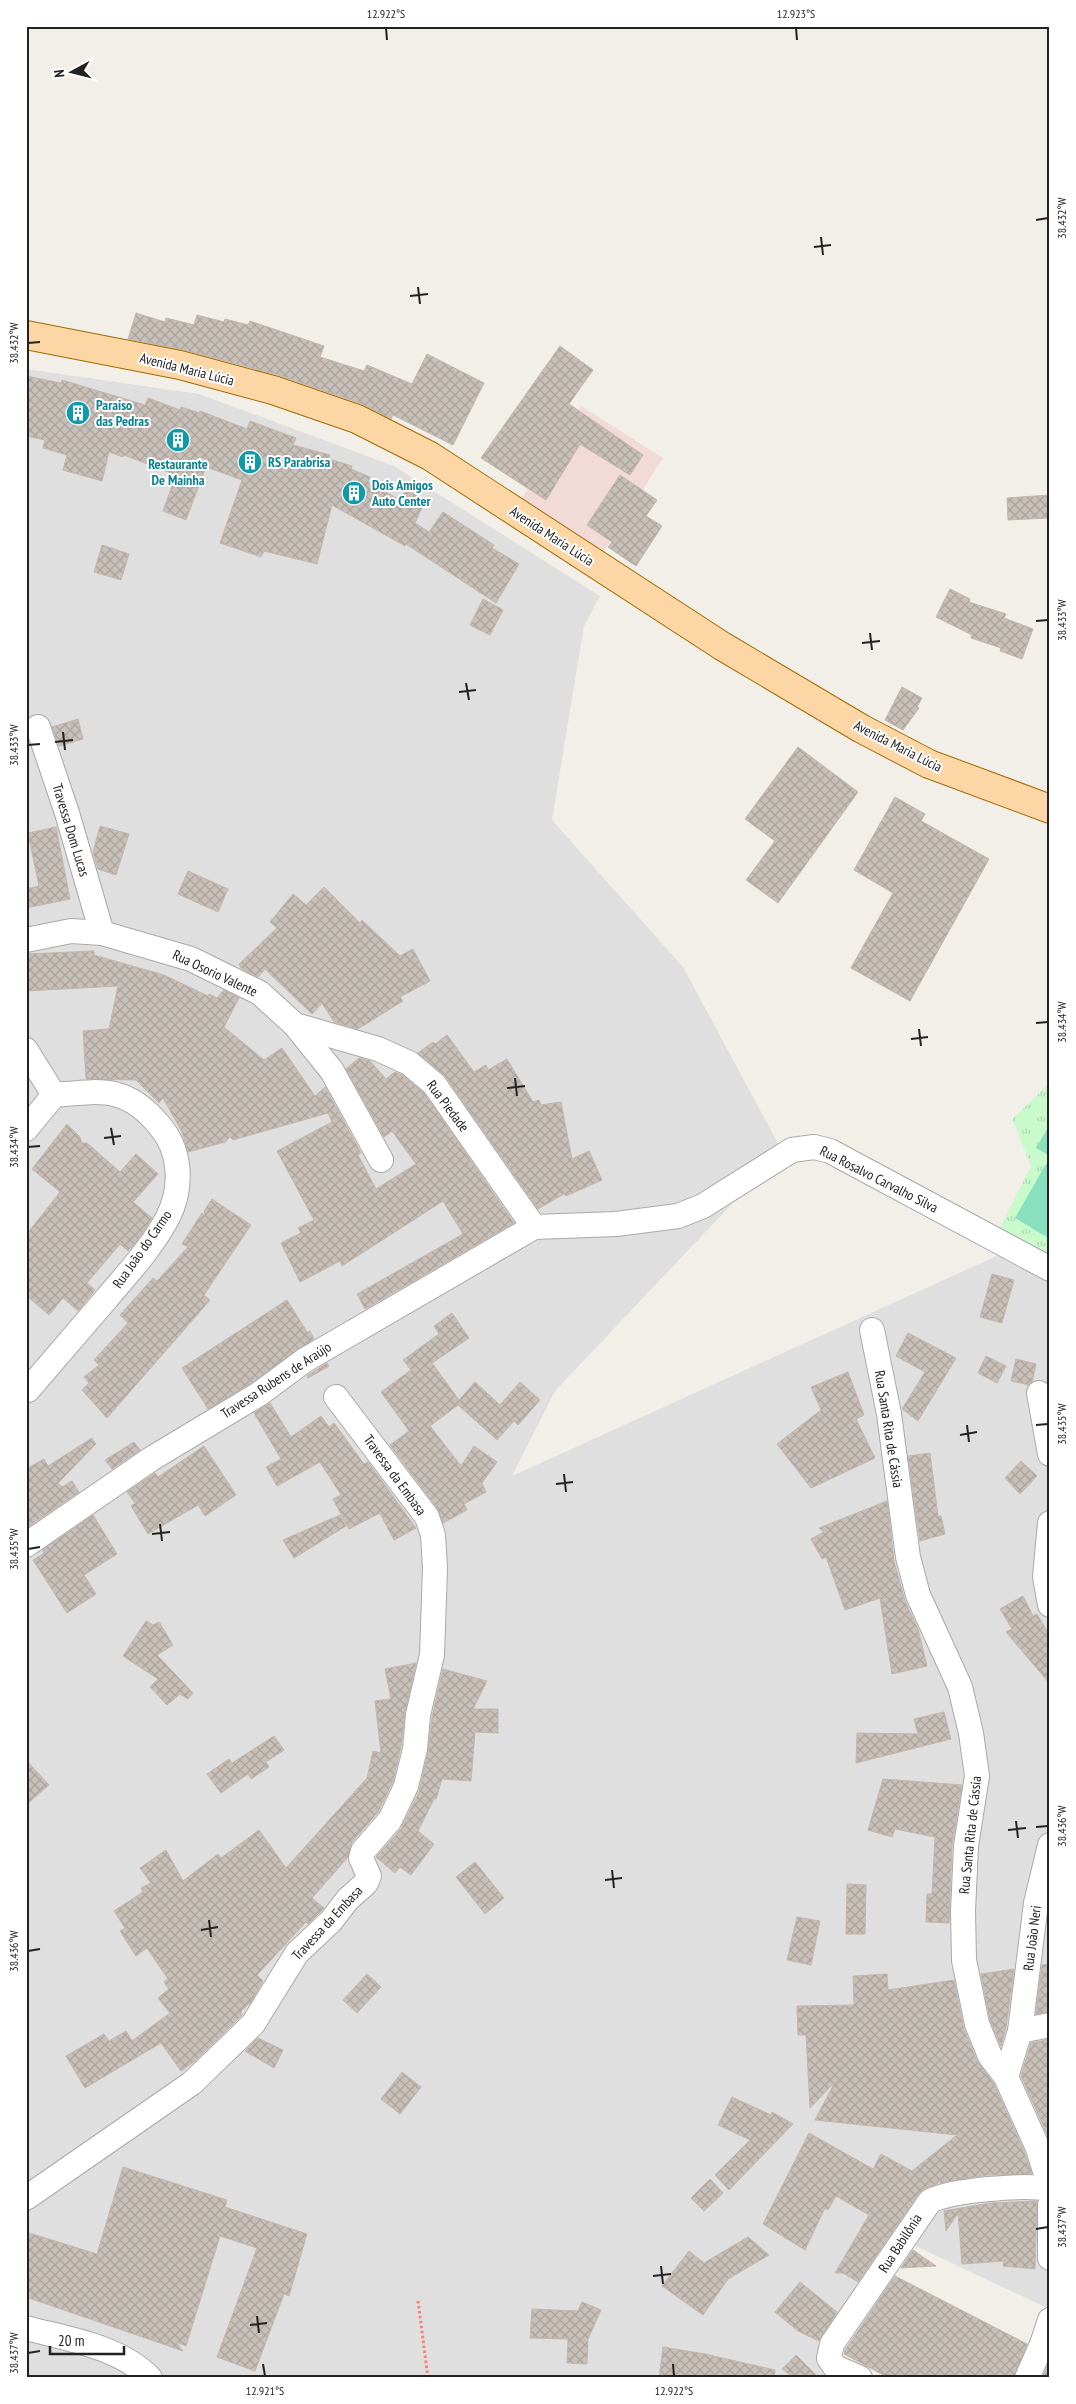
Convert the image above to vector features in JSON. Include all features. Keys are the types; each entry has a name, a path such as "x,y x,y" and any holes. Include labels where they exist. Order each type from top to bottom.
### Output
{"main road":[{"name":"Avenida Maria Lúcia","path":"26,336 180,365 273,390 357,419 430,456 722,646 862,729 930,764 1050,809"}],"street":[{"name":"Travessa Dom Lucas","path":"38,727 67,813 102,933"},
{"name":"Rua Osorio Valente","path":"26,940 71,931 102,933 191,959 260,993 296,1026 332,1071 381,1160"},
{"name":"Rua Piedade","path":"296,1026 378,1049 410,1063 434,1084 534,1227"},
{"path":"26,1050 54,1094 26,1128"},
{"name":"Rua João do Carmo","path":"28,1390 132,1268 168,1216 176,1194 179,1164 168,1135 136,1102 123,1096 98,1091 54,1094"},
{"name":"Rua Rosalvo Carvalho Silva","path":"534,1227 616,1224 678,1216 703,1206 792,1150 814,1147 830,1151 1050,1269"},
{"name":"Travessa Rubens de Araújo","path":"26,1545 151,1459 259,1394 305,1360 534,1227"},
{"name":"Rua Santa Rita de Cássia","path":"872,1330 889,1414 908,1557 918,1595 960,1687 971,1733 977,1776 966,1846 962,1911 964,1960 977,2024 990,2056 1006,2077 1037,2146 1050,2188"},
{"path":"1040,1393 1050,1454"},
{"name":"Travessa da Embasa","path":"26,2198 192,2083 253,2024 297,1953 331,1921 348,1899 366,1883 369,1876 361,1858 363,1851 390,1820 406,1786 416,1749 418,1715 432,1655 435,1568 433,1536 427,1517 414,1498 336,1397"},
{"path":"1050,1523 1045,1577 1050,1606"},
{"name":"Rua João Neri","path":"1006,2077 1020,2031 1036,1903 1050,1845"},
{"path":"1020,2031 1050,2025"},
{"name":"Rua Babilônia","path":"860,2378 835,2367 829,2358 832,2344 930,2201 944,2195 1020,2188 1050,2188"},
{"path":"1050,2205 1050,2258"},
{"path":"1027,2378 1050,2320"},
{"path":"26,2328 104,2349 130,2362 150,2378"}],"path":[{"path":"418,2301 428,2378"}],"shaded area":[{"path":"26,369 199,394 394,466 600,596 584,626 552,820 683,967 782,1151 555,1391 512,1476 1045,1234 1050,1229 1050,2307 1045,2307 907,2242 836,2359 876,2378 26,2378"},
{"path":"581,406 663,458 602,554 520,501"}],"green space":[{"path":"1050,1083 1050,1255 1000,1228 1031,1166 1012,1119"},
{"path":"1050,1124 1050,1156 1036,1148"},
{"path":"1046,1164 1050,1167 1050,1239 1015,1218"}],"building":[{"path":"136,313 165,322 166,318 194,325 197,315 224,322 225,319 248,325 250,321 324,346 320,357 364,371 367,365 412,384 427,354 484,383 453,445 393,415 391,419 362,404 278,375 184,350 128,339"},
{"path":"560,346 593,370 569,404 643,455 630,475 580,444 546,500 481,458"},
{"path":"26,376 61,383 62,380 145,405 148,398 180,410 181,407 200,413 200,411 247,429 250,421 296,438 293,445 330,455 329,459 352,466 351,469 370,477 368,482 400,500 406,489 425,501 415,523 429,532 443,512 494,545 492,548 519,564 496,603 406,544 405,546 332,505 317,564 264,551 261,557 220,543 242,480 206,467 186,520 163,511 176,475 124,455 123,457 109,452 102,481 63,470 67,455 43,448 45,440 26,436"},
{"path":"620,475 657,500 646,516 662,526 636,566 608,547 612,542 587,525"},
{"path":"1050,495 1050,518 1008,520 1007,498"},
{"path":"102,545 129,554 121,580 94,572"},
{"path":"950,589 970,599 969,602 1006,614 1004,618 1033,629 1022,659 1000,651 1001,648 971,638 972,635 936,617"},
{"path":"483,599 503,610 490,635 470,625"},
{"path":"902,687 922,698 917,707 919,708 903,730 885,720"},
{"path":"78,719 83,739 59,746 52,727"},
{"path":"798,747 858,792 778,903 746,880 775,841 745,819"},
{"path":"895,797 925,814 921,821 989,859 910,1001 851,968 893,893 854,870"},
{"path":"100,826 129,834 116,875 98,869 93,852"},
{"path":"56,827 70,899 26,908 26,889 39,886 28,833"},
{"path":"188,871 228,889 218,912 178,894"},
{"path":"324,887 360,923 362,920 400,956 413,949 430,981 400,997 403,1001 358,1029 334,1022 322,1003 312,1014 265,969 258,977 241,968 239,964 277,928 270,922 293,894 306,905"},
{"path":"94,951 94,955 164,975 208,996 209,994 217,998 224,990 239,998 224,1027 264,1060 282,1048 315,1096 325,1087 361,1153 358,1155 376,1189 416,1164 392,1131 384,1137 346,1069 359,1058 370,1061 386,1079 395,1072 402,1075 424,1093 514,1223 365,1309 357,1294 463,1234 443,1201 342,1266 340,1261 300,1282 281,1243 301,1233 298,1228 314,1220 277,1151 332,1122 328,1113 233,1140 230,1137 225,1142 188,1152 182,1132 163,1098 159,1103 136,1080 86,1079 83,1031 109,1029 118,986 26,991 26,954"},
{"path":"447,1035 474,1072 486,1065 488,1070 507,1059 533,1102 539,1100 541,1105 561,1102 572,1159 589,1151 602,1180 566,1196 564,1194 538,1209 445,1076 418,1053"},
{"path":"67,1124 80,1137 82,1143 87,1143 120,1172 136,1154 158,1174 133,1202 152,1218 137,1241 128,1251 120,1244 87,1283 95,1290 78,1311 63,1298 49,1315 26,1295 26,1235 60,1192 32,1169"},
{"path":"212,1199 251,1225 204,1295 210,1300 107,1418 82,1390 89,1383 84,1377 99,1365 94,1360 128,1323 120,1315 153,1278 157,1281 188,1247 182,1244 202,1213 205,1216 204,1211"},
{"path":"992,1274 1014,1280 1002,1323 980,1317"},
{"path":"287,1300 307,1332 310,1331 314,1339 251,1383 208,1409 182,1368"},
{"path":"452,1313 469,1338 432,1363 459,1400 475,1382 500,1405 520,1382 540,1400 518,1425 514,1421 497,1440 458,1405 430,1426 461,1466 474,1446 497,1462 482,1483 486,1492 464,1504 467,1510 443,1523 438,1509 390,1445 409,1431 381,1392 411,1370 403,1360 439,1334 434,1326"},
{"path":"908,1333 956,1358 918,1421 902,1409 925,1372 896,1356"},
{"path":"986,1356 1006,1366 997,1383 978,1373"},
{"path":"1016,1359 1036,1364 1032,1382 1029,1385 1011,1381"},
{"path":"327,1363 329,1366 308,1378 307,1376"},
{"path":"848,1372 864,1415 856,1419 875,1458 811,1488 777,1444 821,1410 811,1387"},
{"path":"270,1403 291,1437 321,1416 329,1427 334,1423 364,1464 368,1462 416,1528 394,1540 380,1513 349,1529 333,1499 341,1495 320,1462 277,1486 266,1467 281,1459 254,1413"},
{"path":"92,1438 96,1444 58,1483 62,1487 72,1481 79,1492 29,1526 26,1521 26,1469 44,1459 48,1466"},
{"path":"134,1442 140,1450 112,1469 105,1460"},
{"path":"204,1446 236,1495 205,1516 198,1505 148,1534 131,1506 135,1503 127,1492 155,1473 158,1477"},
{"path":"930,1453 938,1516 941,1516 945,1534 920,1541 908,1456"},
{"path":"1021,1461 1037,1476 1020,1494 1005,1478"},
{"path":"887,1501 894,1561 905,1601 918,1629 927,1666 892,1674 880,1598 845,1610 826,1557 822,1559 811,1539 824,1532 819,1528"},
{"path":"93,1515 117,1554 84,1575 96,1594 67,1613 33,1560 44,1553 42,1550"},
{"path":"340,1515 346,1526 294,1558 283,1540"},
{"path":"1023,1596 1033,1616 1037,1614 1050,1636 1050,1684 1006,1632 1012,1629 1000,1609"},
{"path":"146,1621 153,1625 159,1622 173,1645 157,1655 193,1693 188,1699 180,1694 167,1705 150,1687 158,1679 123,1656"},
{"path":"416,1663 393,1781 378,1812 352,1842 348,1857 312,1898 324,1908 308,1924 306,1922 257,1975 263,1981 251,2002 241,2011 242,2015 195,2061 181,2071 161,2043 85,2088 66,2056 104,2034 109,2041 126,2031 132,2041 170,2013 158,1998 169,1989 164,1982 168,1979 147,1948 136,1956 120,1931 125,1928 114,1911 143,1892 141,1888 151,1883 140,1868 166,1850 183,1881 218,1854 221,1858 259,1830 286,1868 367,1778 373,1751 381,1753 375,1701 391,1699 385,1669"},
{"path":"443,1669 487,1681 473,1709 498,1709 498,1733 475,1732 471,1781 442,1779 436,1799 434,1799 418,1831 434,1844 411,1875 400,1867 395,1873 376,1857 401,1829 419,1792 428,1752 432,1717"},
{"path":"944,1712 951,1739 856,1763 857,1733 918,1734 914,1719"},
{"path":"274,1736 284,1750 266,1762 269,1767 251,1779 248,1774 221,1793 207,1774 229,1759 232,1763"},
{"path":"26,1760 49,1785 26,1805"},
{"path":"883,1779 962,1785 952,1845 949,1923 926,1922 927,1894 932,1894 935,1837 895,1829 892,1837 868,1830"},
{"path":"475,1862 504,1898 485,1914 456,1877"},
{"path":"847,1884 866,1885 865,1934 846,1934"},
{"path":"797,1917 820,1921 811,1965 787,1960"},
{"path":"1050,1964 1050,2012 1036,2014 1042,1965"},
{"path":"1014,1969 1006,2028 1001,2046 990,2020 981,1974"},
{"path":"367,1974 381,1987 357,2013 343,2000"},
{"path":"887,1974 888,1990 954,1980 964,2029 977,2061 994,2084 1024,2151 1032,2174 987,2175 940,2183 940,2180 937,2184 925,2188 919,2193 858,2282 843,2273 835,2273 869,2215 836,2196 828,2210 825,2208 805,2250 763,2224 809,2133 873,2169 881,2154 912,2171 957,2135 815,2120 835,2082 810,2108 806,2035 798,2035 797,2006 854,2005 853,1976"},
{"path":"258,2038 283,2050 274,2068 245,2051"},
{"path":"1050,2039 1050,2141 1021,2076 1031,2043"},
{"path":"402,2072 421,2087 400,2114 381,2099"},
{"path":"732,2097 771,2115 772,2112 793,2124 729,2190 715,2175 750,2140 718,2125"},
{"path":"123,2167 227,2200 225,2207 307,2234 289,2296 284,2294 255,2371 217,2357 257,2248 220,2236 186,2346 176,2342 183,2351 26,2297 26,2232 97,2254"},
{"path":"710,2179 723,2193 704,2211 691,2198"},
{"path":"1037,2201 1035,2269 1003,2266 1004,2261 962,2264 958,2213 946,2231 944,2211 990,2203"},
{"path":"748,2237 769,2255 728,2279 703,2315 662,2286 689,2251 704,2263"},
{"path":"913,2250 936,2266 901,2268"},
{"path":"895,2276 1027,2344 1014,2378 889,2378 844,2354"},
{"path":"800,2282 837,2312 819,2341 798,2331 775,2312"},
{"path":"582,2302 601,2310 588,2339 587,2364 567,2363 568,2339 530,2338 532,2309 578,2311"},
{"path":"663,2347 705,2354 775,2370 774,2378 659,2378"},
{"path":"796,2355 819,2378 794,2378 782,2369"},
{"path":"1050,2360 1050,2378 1042,2378"}],"place":[{"name":"Paraiso das Pedras","path":"78,413"},
{"name":"Restaurante De Mainha","path":"178,440"},
{"name":"RS Parabrisa","path":"250,462"},
{"name":"Dois Amigos Auto Center","path":"354,493"}]}
